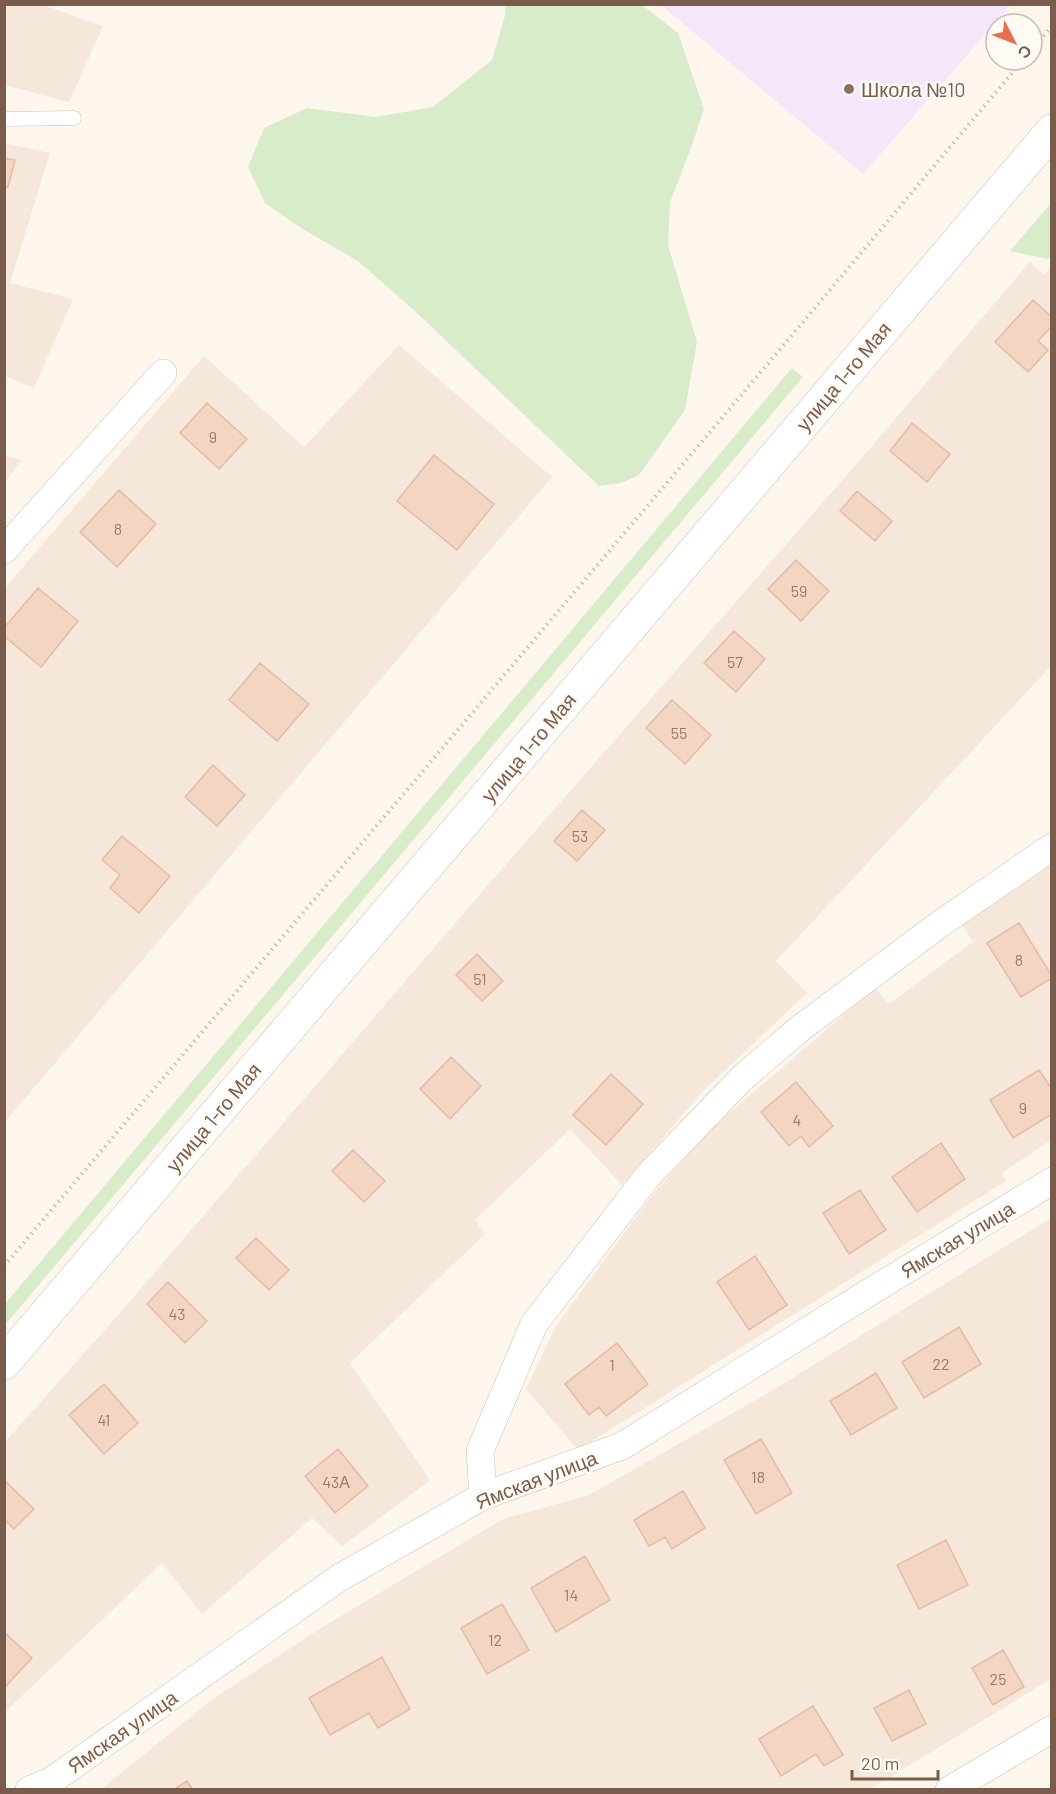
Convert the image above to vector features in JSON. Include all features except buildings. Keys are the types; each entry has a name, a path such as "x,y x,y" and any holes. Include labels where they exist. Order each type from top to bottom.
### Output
{"street":[{"name":"улица 1-го Мая","path":"4,1363 1052,131"},
{"path":"4,550 163,373"},
{"path":"483,1496 480,1451 534,1324 648,1176 742,1078 802,1027 940,924 1052,847"},
{"name":"Ямская улица","path":"29,1790 51,1781 339,1578 483,1496 622,1446 1052,1181"},
{"path":"949,1790 1052,1729"}],"lane":[{"path":"4,119 74,118"}],"path":[{"path":"4,1266 1013,72"}],"shaded area":[{"path":"4,5 42,5 103,26 69,102 5,85"},
{"name":"Школа №10","path":"661,5 1011,5 1005,12 984,12 984,36 863,174"},
{"path":"4,143 50,153 10,283 73,299 34,388 5,376"},
{"path":"1030,262 1044,275 1051,267 1051,666 776,961 807,993 704,1090 622,1185 570,1129 475,1220 485,1234 350,1363 430,1480 342,1546 312,1518 202,1614 162,1563 5,1712 5,1442 119,1314 494,878"},
{"path":"399,345 552,477 5,1122 5,588 204,356 304,447"},
{"path":"4,456 22,460 5,482"},
{"path":"1051,864 1051,1140 1002,1173 1006,1181 578,1450 526,1389 556,1326 653,1194 712,1128 875,988 889,1004 973,942 961,923"},
{"path":"1051,1218 1051,1679 869,1790 106,1790 104,1787 210,1701 321,1628 503,1519 589,1495 773,1390"}],"green space":[{"path":"505,5 642,5 678,33 704,109 670,202 668,245 697,342 685,410 639,475 621,483 599,486 417,313 358,261 301,228 265,203 248,167 264,128 307,108 376,117 433,107 492,60 505,16"},
{"path":"1051,203 1051,255 1048,259 1010,251"},
{"path":"792,368 803,377 5,1325 5,1304"}],"place":[{"name":"Школа №10","path":"849,89"}]}
